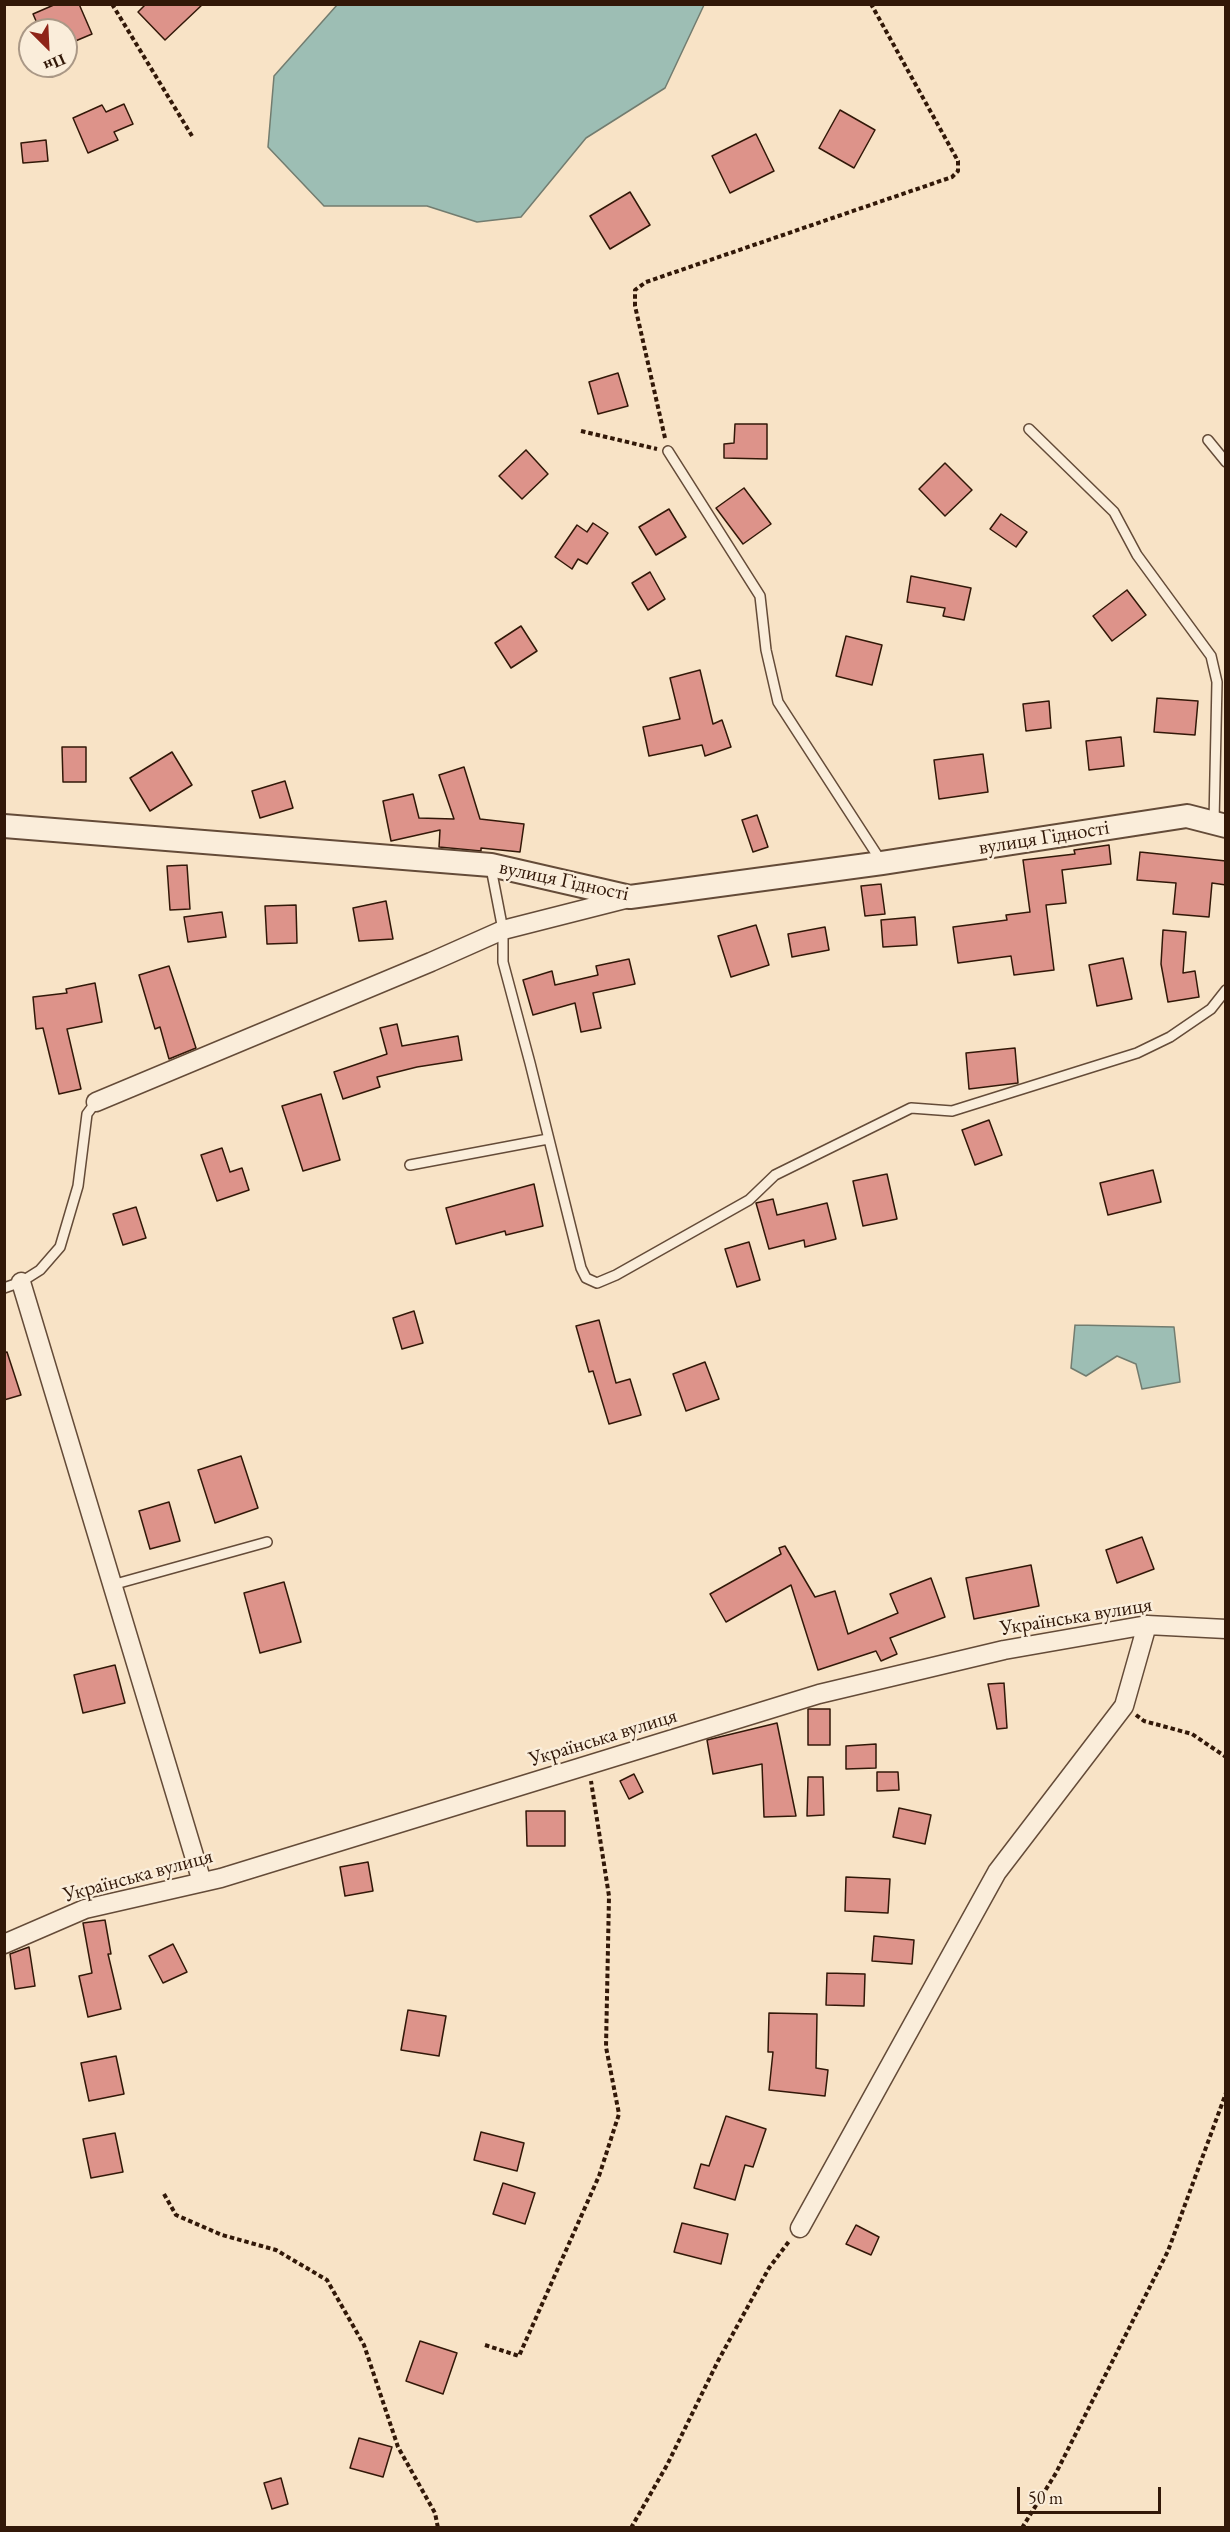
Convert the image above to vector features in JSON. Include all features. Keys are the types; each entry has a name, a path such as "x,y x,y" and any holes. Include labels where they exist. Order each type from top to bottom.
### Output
{"street":[{"name":"вулиця Гідності","path":"4,826 491,865 630,897 882,863 1187,816 1222,821"},
{"path":"96,1102 503,930 630,897"},
{"path":"13,1285 112,1585 202,1882"},
{"path":"800,2228 997,1872 1124,1706 1147,1625"},
{"name":"Українська вулиця","path":"4,1944 85,1909 202,1882 589,1766 819,1694 1004,1650 1147,1625 1226,1629"}],"lane":[{"path":"1029,429 1114,512 1137,555 1211,656 1217,682 1222,821"},
{"path":"1208,440 1226,462"},
{"path":"669,451 760,596 766,650 778,702 882,863"},
{"path":"491,865 503,930 502,962 530,1063 581,1268 585,1278 597,1283 616,1275 749,1200 775,1175 910,1108 952,1111 1137,1053 1170,1037 1211,1009 1226,990"},
{"path":"13,1285 40,1270 60,1247 78,1186 87,1114 96,1102"},
{"path":"410,1166 548,1139"},
{"path":"112,1585 267,1542"}],"path":[{"path":"112,4 192,136"},
{"path":"581,431 669,451 635,306 635,290 646,282 952,177 958,171 958,161 871,4"},
{"path":"1124,1706 1143,1721 1192,1734 1226,1757"},
{"path":"485,2345 519,2356 599,2176 619,2114 606,2047 609,1896 589,1766"},
{"path":"1022,2528 1056,2473 1168,2251 1226,2093"},
{"path":"164,2194 176,2215 222,2235 276,2250 327,2280 364,2345 398,2447 435,2514 438,2528"},
{"path":"631,2528 667,2465 718,2361 769,2268 800,2228"}],"water":[{"path":"337,5 704,5 665,88 586,138 521,217 477,222 427,206 324,206 268,147 274,76"},
{"path":"1075,1325 1174,1327 1180,1382 1142,1389 1136,1364 1117,1356 1086,1376 1071,1368"}],"building":[{"path":"56,4 79,4 92,34 78,40 78,18 35,18 33,14"},
{"path":"146,4 203,4 165,40 138,12"},
{"path":"124,104 133,124 114,132 118,140 88,153 73,118 102,105 106,112"},
{"path":"840,110 875,130 854,168 819,148"},
{"path":"756,134 774,171 730,193 712,156"},
{"path":"46,140 48,161 23,163 21,143"},
{"path":"630,192 650,225 610,249 590,216"},
{"path":"618,373 628,406 598,414 589,382"},
{"path":"735,424 767,424 767,459 724,458 724,444 734,443"},
{"path":"526,450 548,474 522,499 499,476"},
{"path":"945,463 972,490 945,516 919,489"},
{"path":"744,488 771,524 743,544 716,508"},
{"path":"669,509 686,537 656,555 639,527"},
{"path":"1001,514 1027,532 1016,547 990,529"},
{"path":"593,523 608,533 587,564 578,559 572,569 555,557 577,525 587,532"},
{"path":"650,572 665,599 648,610 632,583"},
{"path":"911,576 971,588 964,620 943,616 945,608 907,602"},
{"path":"1127,590 1146,615 1112,641 1093,616"},
{"path":"521,626 537,651 511,668 495,643"},
{"path":"846,636 882,645 872,685 836,676"},
{"path":"700,670 713,724 722,720 731,747 705,756 702,745 649,756 643,727 680,719 670,678"},
{"path":"1157,698 1198,701 1195,735 1154,732"},
{"path":"1049,701 1051,728 1026,731 1023,704"},
{"path":"1121,737 1124,766 1089,770 1086,741"},
{"path":"62,747 86,747 86,782 63,782"},
{"path":"172,752 192,785 150,811 130,778"},
{"path":"983,754 988,792 939,799 934,760"},
{"path":"464,767 480,819 524,824 520,852 439,847 440,830 391,841 383,801 413,794 419,818 454,819 439,775"},
{"path":"285,781 293,808 260,818 252,791"},
{"path":"757,815 768,847 753,852 742,820"},
{"path":"1109,845 1111,864 1062,870 1066,903 1046,905 1054,970 1014,975 1011,956 958,963 953,927 1007,920 1006,915 1030,912 1023,860 1075,854 1074,850"},
{"path":"1140,852 1226,861 1226,885 1212,883 1209,917 1173,914 1176,883 1137,880"},
{"path":"187,865 190,909 170,910 167,866"},
{"path":"881,884 885,914 865,916 861,886"},
{"path":"386,901 393,939 359,941 353,908"},
{"path":"296,905 297,943 267,944 265,906"},
{"path":"222,912 226,937 188,942 184,917"},
{"path":"915,917 917,945 883,947 881,920"},
{"path":"756,925 769,965 731,977 718,936"},
{"path":"825,927 829,950 792,957 788,934"},
{"path":"1163,930 1186,932 1183,973 1195,971 1199,997 1168,1002 1161,964"},
{"path":"1123,958 1132,999 1097,1006 1089,965"},
{"path":"629,959 635,984 593,993 601,1028 581,1032 575,1003 533,1015 523,980 552,971 555,985 598,975 596,966"},
{"path":"169,966 196,1048 169,1059 160,1027 155,1029 139,975"},
{"path":"95,983 102,1022 67,1029 81,1089 59,1094 43,1028 36,1029 33,997 67,993 66,989"},
{"path":"397,1024 402,1046 458,1036 462,1060 417,1067 377,1077 380,1087 343,1099 334,1072 387,1054 380,1028"},
{"path":"1015,1048 1018,1083 969,1089 966,1053"},
{"path":"321,1094 340,1160 303,1171 282,1106"},
{"path":"989,1120 1002,1155 975,1165 962,1130"},
{"path":"222,1148 230,1172 242,1168 249,1190 217,1201 201,1155"},
{"path":"1153,1170 1161,1202 1108,1215 1100,1183"},
{"path":"887,1174 897,1219 863,1226 853,1181"},
{"path":"534,1184 543,1226 506,1235 505,1231 456,1244 446,1208"},
{"path":"773,1199 777,1215 827,1203 836,1239 805,1247 804,1240 769,1249 756,1203"},
{"path":"136,1207 146,1238 123,1245 113,1214"},
{"path":"749,1242 760,1280 737,1287 725,1249"},
{"path":"414,1311 423,1343 402,1349 393,1318"},
{"path":"599,1320 616,1383 630,1379 641,1415 609,1424 593,1371 589,1372 576,1326"},
{"path":"7,1352 21,1395 4,1400 4,1353"},
{"path":"705,1362 719,1399 686,1411 673,1374"},
{"path":"241,1456 258,1508 215,1523 198,1470"},
{"path":"169,1502 180,1541 150,1549 139,1511"},
{"path":"1142,1537 1154,1569 1117,1583 1106,1550"},
{"path":"785,1546 815,1597 835,1591 848,1634 898,1613 890,1594 931,1578 945,1617 890,1638 897,1654 881,1661 876,1651 818,1670 791,1585 726,1622 710,1594 781,1554 779,1548"},
{"path":"1031,1565 1039,1606 974,1619 966,1578"},
{"path":"284,1582 301,1642 260,1653 244,1593"},
{"path":"115,1665 125,1703 83,1713 74,1675"},
{"path":"1004,1683 1007,1728 997,1729 988,1684"},
{"path":"808,1709 830,1709 830,1745 808,1745"},
{"path":"777,1723 796,1816 764,1817 762,1764 713,1774 707,1740"},
{"path":"876,1744 876,1768 846,1769 846,1746"},
{"path":"877,1772 898,1772 899,1790 877,1791"},
{"path":"634,1774 643,1792 629,1799 620,1781"},
{"path":"808,1777 823,1777 824,1815 807,1816"},
{"path":"899,1808 931,1815 925,1844 893,1837"},
{"path":"526,1811 565,1811 565,1846 527,1846"},
{"path":"368,1862 373,1891 345,1896 340,1867"},
{"path":"846,1877 890,1879 888,1913 845,1911"},
{"path":"105,1920 111,1954 108,1954 121,2009 88,2017 79,1976 92,1973 83,1923"},
{"path":"874,1936 914,1940 912,1964 872,1961"},
{"path":"173,1944 187,1972 163,1983 149,1956"},
{"path":"29,1947 35,1986 15,1989 10,1954"},
{"path":"827,1973 865,1974 864,2006 826,2005"},
{"path":"408,2010 446,2016 439,2056 401,2050"},
{"path":"769,2013 817,2014 816,2068 828,2070 825,2096 769,2090 773,2052 768,2052"},
{"path":"116,2056 124,2094 89,2101 81,2063"},
{"path":"726,2116 766,2129 753,2167 745,2165 735,2200 694,2188 701,2164 709,2166"},
{"path":"481,2132 524,2143 517,2171 474,2160"},
{"path":"115,2133 123,2172 91,2178 83,2139"},
{"path":"503,2183 535,2193 525,2224 493,2214"},
{"path":"682,2223 728,2234 721,2264 674,2252"},
{"path":"856,2225 879,2237 871,2255 846,2244"},
{"path":"420,2341 457,2353 443,2394 406,2381"},
{"path":"359,2438 392,2447 383,2477 350,2468"},
{"path":"281,2478 288,2504 272,2509 264,2483"}]}
